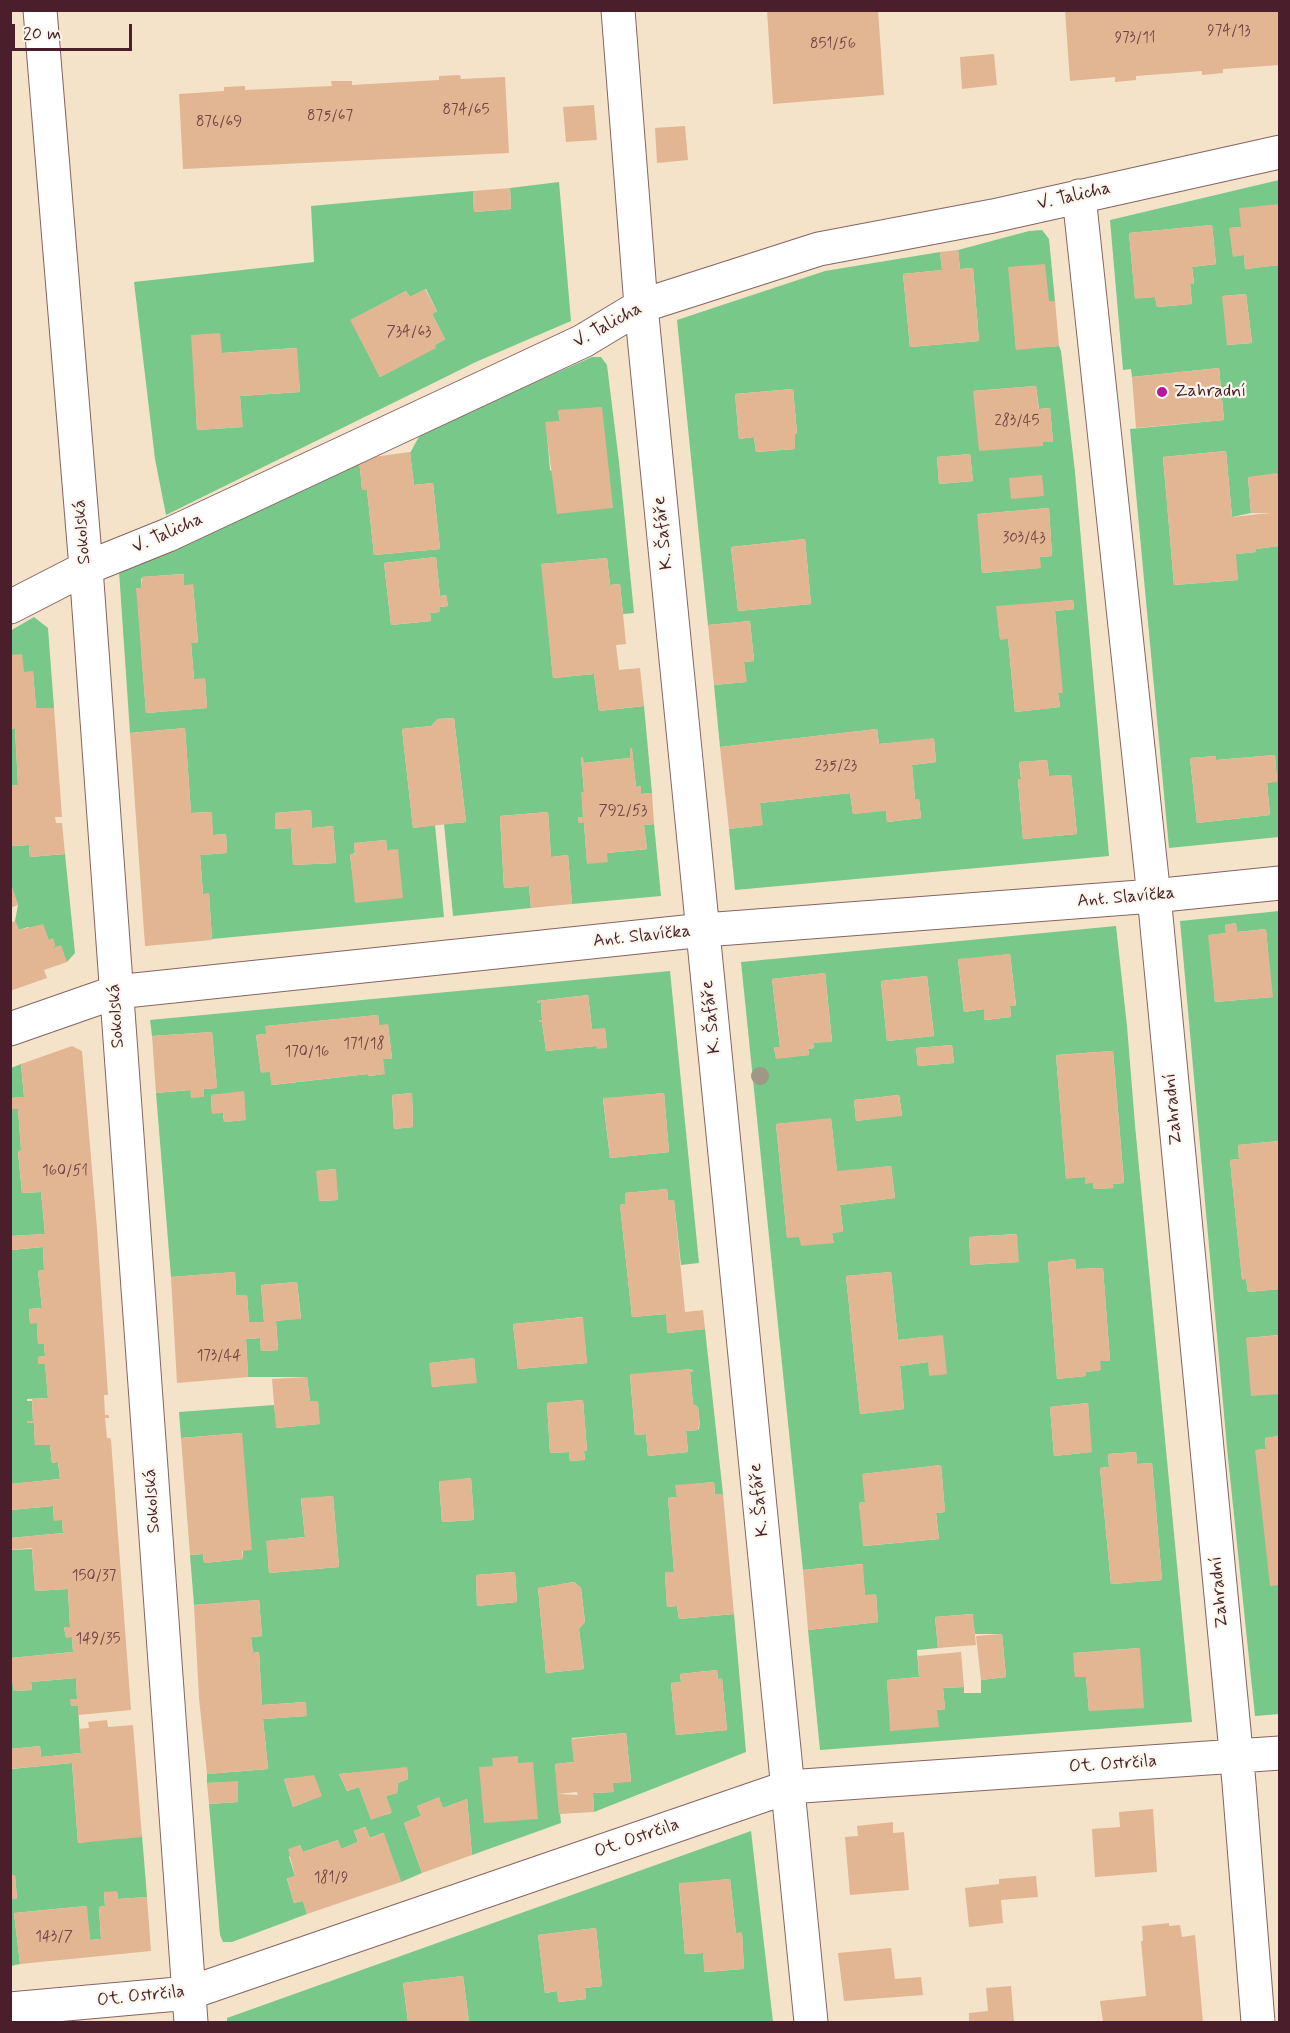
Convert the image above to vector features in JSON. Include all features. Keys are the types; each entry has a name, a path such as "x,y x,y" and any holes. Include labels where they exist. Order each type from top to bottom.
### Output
{"street":[{"name":"Sokolská","path":"40,10 86,568 190,2008"},
{"name":"K. Šafáře","path":"618,10 641,306 811,2022"},
{"name":"V. Talicha","path":"10,607 86,568 168,535 583,341 641,306 819,249 993,216 1280,152"},
{"name":"Zahradní","path":"1079,196 1154,896 1236,1757 1258,2022"},
{"name":"Ant. Slavíčka","path":"10,1029 116,992 704,930 1154,896 1280,883"},
{"name":"Ot. Ostrčila","path":"10,2009 190,2008 788,1787 1280,1753"}],"green space":[{"path":"1279,180 1279,204 1241,227 1230,228 1233,256 1244,255 1245,269 1279,265 1279,492 1248,477 1251,513 1232,517 1226,451 1163,457 1174,585 1238,580 1235,554 1279,546 1279,837 1169,848 1130,429 1224,420 1219,368 1132,377 1131,369 1123,370 1110,220","holes":["1212,225 1216,264 1192,267 1194,283 1190,284 1192,304 1157,307 1155,297 1135,298 1129,233","1246,294 1252,343 1228,345 1223,296","1275,755 1277,781 1267,783 1270,815 1197,823 1190,758 1216,756 1216,760"]},
{"path":"559,182 571,321 478,361 166,515 155,459 134,282 314,262 311,206 473,191 474,212 511,209 510,188","holes":["426,289 437,311 432,314 445,339 435,345 435,348 380,377 351,320 406,291 410,297","192,335 222,353 296,348 300,392 240,396 242,427 197,430"]},
{"path":"1042,230 1049,239 1055,301 1049,301 1009,267 1016,349 1059,346 1061,351 1075,472 1109,856 735,890 729,829 762,825 760,803 850,793 853,814 886,810 887,822 921,818 919,799 915,799 912,765 936,762 934,739 879,744 877,729 720,747 714,685 746,682 744,662 754,661 750,621 708,625 677,320 825,271 940,252 942,270 903,274 910,347 979,341 973,268 960,269 958,250 1029,231","holes":["1036,386 1039,409 1050,408 1053,442 1043,442 973,391","793,389 797,433 795,434 795,449 756,452 754,437 739,439 735,394","970,454 973,481 939,484 937,457","1049,508 1052,556 1040,557 1040,568 982,573 978,514","805,539 811,604 738,611 731,547","1073,600 1074,609 1055,611 1062,693 1058,693 1060,707 1015,712 1008,639 1000,639 997,607","1047,760 1049,776 1071,775 1077,834 1023,839 1018,780 1021,779 1019,762"]},
{"path":"592,357 601,357 607,365 634,613 623,614 620,584 610,585 607,558 542,564 553,678 594,674 599,711 644,706 652,793 641,794 641,786 636,787 632,751 630,758 584,763 581,757 584,792 582,792 583,817 578,817 579,823 584,823 587,863 607,853 647,849 644,825 654,824 661,896 572,904 568,855 551,857 548,812 500,816 504,888 529,886 531,908 453,916 444,824 466,822 454,718 438,719 431,726 402,729 413,828 435,825 444,917 212,939 209,894 203,894 200,855 227,853 226,834 213,835 211,812 191,813 185,728 130,733 119,571 359,459 362,489 367,490 374,555 440,549 433,483 414,485 410,453 421,433","holes":["558,411 613,508 550,470 546,423 560,421","436,557 440,596 446,595 448,606 440,607 440,612 430,613 431,621 391,625 384,563","183,574 184,585 193,585 198,642 191,643 194,679 205,679 207,708 146,713 141,647 142,577","311,810 312,828 333,826 336,863 293,865 291,828 275,829 275,813","386,840 387,850 356,902 350,855 355,853 354,843"]},
{"path":"34,617 48,628 54,708 36,708 33,672 24,672 11,655 10,631"},
{"path":"15,728 18,785 11,786 11,729"},
{"path":"10,824 13,846 29,845 30,857 65,854 75,953 67,962 52,948 55,945 53,939 49,940 28,927 19,930 15,921 18,905 11,885"},
{"path":"1279,911 1279,1141 1238,1145 1239,1159 1230,1160 1242,1279 1246,1279 1248,1292 1279,1289 1279,1335 1246,1338 1279,1394 1279,1436 1265,1438 1266,1449 1256,1450 1279,1585 1279,1714 1255,1716 1227,1448 1180,921","holes":["1236,923 1237,932 1266,929 1272,997 1215,1002 1209,935 1226,933 1225,925"]},
{"path":"1116,926 1192,1722 820,1750 808,1630 878,1622 876,1595 865,1595 862,1564 803,1570 741,962","holes":["1010,954 1016,1005 1010,1006 1011,1017 985,1020 984,1009 964,1012 958,960","825,973 832,1041 813,1043 814,1048 808,1049 809,1055 776,1058 774,1048 780,1047 772,979","927,976 934,1036 887,1041 881,981","952,1045 954,1063 918,1066 916,1048","1113,1051 1124,1183 1113,1184 1113,1188 1094,1189 1093,1183 1085,1183 1085,1177 1066,1178 1056,1055","899,1095 902,1115 856,1121 854,1100","831,1119 837,1172 891,1166 895,1198 840,1205 843,1231 832,1233 833,1242 787,1237 776,1124","1016,1234 1018,1262 971,1265 969,1237","1075,1259 1076,1269 1103,1268 1110,1361 1100,1361 1100,1370 1086,1372 1085,1376 1057,1379 1048,1262","891,1272 898,1340 925,1337 930,1376 928,1362 900,1366 904,1409 860,1414 846,1276","1088,1403 1091,1452 1054,1456 1050,1407","1136,1452 1137,1464 1152,1463 1162,1580 1111,1584 1100,1468 1109,1467 1108,1454","941,1465 945,1512 936,1513 939,1539 864,1546 859,1503 865,1502 863,1474","972,1614 975,1634 1002,1634 1006,1677 981,1680 981,1693 964,1693 964,1687 943,1688 945,1709 937,1710 891,1731 887,1680 919,1677 917,1650 938,1648 935,1617","1139,1648 1089,1711 1086,1677 1075,1677 1074,1653"]},
{"path":"670,971 699,1263 681,1265 674,1200 668,1200 667,1189 625,1193 625,1204 620,1205 632,1317 666,1314 668,1333 705,1329 723,1494 715,1494 714,1482 676,1486 677,1497 668,1498 674,1572 665,1573 667,1607 677,1606 679,1619 734,1614 746,1752 594,1812 593,1793 613,1792 613,1783 631,1781 626,1733 572,1738 574,1762 555,1764 561,1823 472,1855 467,1799 443,1808 439,1798 417,1806 421,1816 404,1823 422,1873 401,1882 383,1833 370,1838 365,1827 354,1831 358,1842 341,1849 338,1840 303,1852 300,1845 289,1857 295,1876 287,1879 294,1903 303,1901 307,1914 232,1942 223,1942 220,1935 209,1804 238,1802 238,1782 207,1783 207,1774 268,1769 263,1719 306,1716 306,1702 262,1705 259,1652 253,1653 251,1637 262,1636 259,1600 194,1605 190,1555 203,1554 204,1563 243,1559 242,1433 181,1438 179,1412 274,1405 277,1428 319,1424 318,1401 310,1401 307,1377 248,1377 246,1339 260,1338 261,1351 278,1350 276,1321 301,1318 297,1282 261,1285 264,1322 249,1322 247,1295 236,1295 235,1272 171,1277 156,1093 190,1090 204,1097 204,1089 217,1088 212,1032 152,1036 150,1020","holes":["588,995 592,1029 605,1029 607,1048 596,1046 546,1051 542,1022 539,1022 542,1020 541,1002 537,1003 537,1001","378,1015 379,1025 388,1025 392,1058 383,1059 384,1074 272,1085 270,1072 261,1072 256,1035 266,1034 266,1026","244,1092 245,1120 224,1122 223,1113 212,1113 211,1095","412,1093 413,1127 394,1129 392,1095","664,1093 669,1152 610,1158 603,1099","335,1169 338,1200 320,1201 317,1171","582,1317 587,1363 518,1369 513,1324","474,1358 476,1382 432,1387 430,1363","692,1369 693,1372 690,1372 693,1404 698,1407 700,1426 698,1430 686,1431 688,1452 648,1456 646,1434 635,1435 630,1375","583,1400 587,1450 584,1451 585,1460 570,1461 569,1452 550,1453 547,1403","471,1478 474,1520 442,1522 439,1482","333,1496 339,1567 269,1573 267,1541 305,1537 301,1499","515,1572 517,1602 477,1606 476,1575","574,1582 581,1588 585,1622 579,1629 584,1669 546,1673 538,1588","717,1670 718,1679 722,1679 727,1730 676,1735 671,1683 681,1682 680,1674","407,1768 408,1779 398,1783 397,1793 386,1796 391,1813 371,1819 359,1787 347,1791 339,1774","314,1776 321,1796 293,1807 284,1779"]},
{"path":"21,1064 24,1097 11,1098 11,1068"},
{"path":"11,1109 18,1109 21,1150 18,1152 22,1193 41,1192 45,1234 11,1236"},
{"path":"43,1247 44,1270 38,1271 42,1308 29,1309 30,1323 37,1323 38,1344 44,1344 45,1356 38,1357 38,1364 45,1364 48,1398 27,1399 27,1401 32,1401 33,1421 27,1422 34,1423 35,1445 50,1445 52,1463 58,1462 60,1479 11,1484 11,1250"},
{"path":"53,1506 54,1520 62,1520 63,1533 11,1538 11,1510"},
{"path":"32,1549 35,1591 68,1589 70,1627 64,1628 66,1637 72,1637 73,1652 11,1658 11,1550"},
{"path":"11,1672 14,1691 32,1690 31,1682 76,1678 77,1699 71,1699 71,1706 78,1706 81,1753 41,1757 40,1746 11,1749"},
{"path":"72,1763 78,1843 142,1835 147,1897 118,1899 117,1892 104,1893 105,1906 99,1907 101,1939 90,1940 86,1906 14,1913 20,1964 11,1966 11,1899 17,1898 15,1875 11,1875 11,1769"},
{"path":"751,1831 773,2022 469,2022 463,1976 403,1983 408,2022 227,2022 227,2018","holes":["730,1879 736,1933 742,1933 744,1969 705,1972 703,1953 685,1954 679,1884","596,1928 602,1986 585,1988 586,1999 559,2002 557,1991 545,1993 538,1935"]}],"building":[{"path":"767,10 878,10 884,95 773,104"},
{"path":"1065,10 1280,10 1280,65 1223,69 1223,73 1202,75 1202,71 1136,76 1136,80 1115,82 1115,77 1070,81"},
{"path":"994,54 997,85 962,89 960,57"},
{"path":"460,75 461,79 505,77 509,153 183,169 179,94 224,91 224,87 245,86 245,90 332,86 331,81 352,81 352,85 439,80 439,76"},
{"path":"594,105 597,140 566,142 563,107"},
{"path":"685,126 688,160 657,163 655,128"},
{"path":"510,188 511,209 474,212 473,191"},
{"path":"1280,204 1280,265 1245,269 1244,255 1233,257 1229,228 1241,227 1239,208"},
{"path":"1212,225 1216,264 1192,267 1194,284 1190,284 1192,304 1157,307 1155,297 1135,299 1129,233"},
{"path":"958,250 960,269 973,268 979,341 910,347 903,274 942,270 940,252"},
{"path":"1045,264 1049,301 1055,301 1059,346 1016,350 1008,267"},
{"path":"425,289 437,311 432,314 445,339 435,345 436,348 380,377 350,320 406,291 410,297"},
{"path":"1246,294 1252,343 1227,345 1222,296"},
{"path":"220,333 222,353 297,348 300,392 240,396 243,427 197,430 191,335"},
{"path":"1219,368 1224,420 1136,428 1132,377"},
{"path":"1036,386 1039,409 1050,408 1053,442 1043,442 1043,446 979,451 973,391"},
{"path":"793,389 797,433 795,434 795,449 756,452 754,437 739,439 735,394"},
{"path":"602,407 613,508 557,514 545,422 560,421 558,410"},
{"path":"1226,451 1232,517 1271,513 1251,513 1248,477 1277,473 1280,492 1280,546 1236,554 1238,580 1174,585 1163,457"},
{"path":"410,452 414,485 433,483 440,549 374,555 367,490 362,490 359,459"},
{"path":"970,454 973,481 939,484 937,457"},
{"path":"1042,475 1044,496 1011,499 1009,478"},
{"path":"1049,508 1052,556 1040,557 1041,568 982,573 977,514"},
{"path":"805,539 811,604 738,611 731,547"},
{"path":"436,557 440,596 446,595 448,606 440,607 440,612 430,613 431,621 391,625 384,563"},
{"path":"607,558 610,585 620,584 626,644 616,645 619,670 640,668 644,706 599,711 594,674 553,678 541,564"},
{"path":"184,574 184,585 193,584 198,643 191,643 194,679 205,678 207,708 146,713 136,588 141,588 142,577"},
{"path":"1073,600 1074,609 1055,611 1063,693 1058,693 1060,707 1015,712 1008,639 1000,640 996,606"},
{"path":"750,621 754,661 744,662 747,682 714,685 708,625"},
{"path":"22,654 24,672 33,671 36,708 54,708 62,817 55,817 56,823 62,823 65,854 30,857 29,845 12,846 10,786 18,785 15,728 10,729 10,655"},
{"path":"454,718 466,822 413,828 402,729 431,726 438,719"},
{"path":"185,728 191,813 212,812 213,835 226,834 227,853 200,855 203,894 209,893 212,940 145,946 130,733"},
{"path":"877,729 879,744 934,738 936,762 912,765 915,799 919,799 921,818 887,822 886,811 853,814 850,793 760,803 763,825 729,829 720,747"},
{"path":"630,748 632,748 636,787 641,786 641,794 652,793 654,824 644,825 647,849 607,853 608,862 587,864 584,823 579,823 578,817 583,817 581,792 584,792 581,757 584,763 630,758"},
{"path":"1275,755 1277,782 1267,783 1270,815 1197,823 1190,758 1216,756 1216,760"},
{"path":"1047,760 1049,776 1071,775 1077,834 1023,839 1018,779 1021,779 1019,762"},
{"path":"311,810 312,828 333,826 336,863 293,865 291,828 275,829 275,813"},
{"path":"548,812 551,857 568,855 572,904 531,908 529,886 504,888 500,816"},
{"path":"386,840 387,850 398,849 403,898 355,903 350,854 355,854 354,843"},
{"path":"10,886 18,905 10,908"},
{"path":"15,921 19,930 43,924 49,940 53,938 55,945 52,948 61,945 67,962 44,970 47,978 10,991 10,923"},
{"path":"1236,923 1237,932 1266,929 1273,997 1215,1002 1208,935 1226,933 1225,925"},
{"path":"1010,954 1016,1006 1010,1006 1011,1017 984,1020 984,1009 964,1012 958,959"},
{"path":"825,973 832,1042 813,1043 814,1048 808,1049 809,1055 776,1059 774,1047 780,1047 772,979"},
{"path":"927,976 934,1036 887,1041 881,981"},
{"path":"588,995 592,1029 605,1028 607,1048 597,1049 596,1046 546,1051 542,1022 539,1022 542,1020 541,1002 537,1003 537,1001"},
{"path":"378,1015 379,1025 388,1024 392,1059 383,1059 385,1074 271,1085 270,1072 261,1073 256,1035 266,1034 265,1026"},
{"path":"212,1032 217,1088 204,1089 204,1097 191,1098 190,1090 156,1093 152,1036"},
{"path":"952,1045 954,1063 918,1066 916,1048"},
{"path":"72,1046 82,1051 108,1395 104,1395 105,1415 109,1415 109,1418 105,1418 107,1438 111,1440 131,1710 78,1715 78,1706 71,1706 70,1699 77,1699 76,1678 31,1682 32,1690 14,1691 10,1672 10,1658 73,1652 72,1637 66,1638 64,1627 70,1627 68,1589 35,1591 32,1548 10,1550 10,1538 63,1533 62,1520 54,1521 53,1506 10,1510 10,1484 60,1479 58,1462 52,1463 50,1445 35,1445 34,1423 27,1421 33,1421 32,1399 48,1398 45,1364 38,1364 38,1357 45,1356 44,1344 38,1344 37,1323 30,1324 29,1309 42,1308 38,1271 44,1270 43,1247 10,1250 10,1236 45,1234 41,1192 22,1193 18,1151 21,1150 18,1109 10,1109 10,1098 24,1097 21,1064"},
{"path":"1113,1051 1124,1183 1113,1184 1114,1188 1094,1189 1093,1183 1085,1184 1085,1177 1066,1179 1056,1055"},
{"path":"244,1091 246,1120 224,1122 223,1113 212,1114 211,1095"},
{"path":"412,1093 413,1127 394,1129 392,1095"},
{"path":"664,1093 669,1152 610,1158 603,1098"},
{"path":"899,1095 902,1116 856,1121 854,1100"},
{"path":"831,1118 837,1171 891,1166 895,1198 840,1205 843,1232 832,1233 834,1243 801,1246 799,1237 787,1238 776,1124"},
{"path":"1279,1141 1280,1289 1248,1292 1246,1279 1242,1280 1230,1160 1239,1159 1238,1145"},
{"path":"336,1169 338,1200 319,1201 316,1171"},
{"path":"667,1189 668,1200 674,1200 685,1312 703,1310 705,1329 667,1333 666,1314 632,1317 620,1205 625,1204 625,1193"},
{"path":"1017,1234 1019,1262 970,1265 969,1237"},
{"path":"1075,1259 1076,1269 1103,1268 1110,1361 1100,1361 1101,1370 1086,1372 1086,1376 1057,1379 1048,1262"},
{"path":"235,1272 236,1295 247,1295 249,1322 264,1322 261,1285 297,1282 301,1319 276,1321 278,1350 261,1351 260,1338 246,1339 248,1377 177,1383 171,1277"},
{"path":"891,1272 898,1340 943,1335 947,1374 929,1376 928,1362 900,1366 904,1409 860,1414 846,1276"},
{"path":"583,1317 587,1363 518,1369 513,1324"},
{"path":"1280,1335 1280,1394 1251,1396 1246,1338"},
{"path":"474,1358 477,1383 432,1387 429,1363"},
{"path":"692,1369 693,1372 690,1372 693,1404 698,1407 700,1427 698,1430 686,1431 688,1452 648,1456 646,1434 635,1435 630,1374"},
{"path":"307,1377 310,1401 318,1401 320,1424 276,1428 272,1379"},
{"path":"583,1400 587,1450 584,1451 585,1460 570,1461 569,1452 550,1453 547,1403"},
{"path":"1088,1403 1092,1452 1054,1456 1050,1407"},
{"path":"242,1433 252,1550 242,1551 243,1559 204,1563 203,1554 190,1555 181,1438"},
{"path":"1280,1436 1280,1585 1270,1586 1255,1450 1266,1449 1265,1438"},
{"path":"1136,1452 1137,1464 1152,1463 1162,1580 1111,1584 1100,1468 1109,1467 1108,1454"},
{"path":"941,1465 945,1512 936,1513 939,1539 863,1546 859,1503 865,1502 862,1474"},
{"path":"471,1478 474,1520 442,1522 439,1481"},
{"path":"714,1482 715,1494 723,1494 734,1614 679,1619 677,1606 667,1607 665,1572 674,1572 668,1498 677,1497 675,1485"},
{"path":"333,1496 339,1567 269,1573 266,1541 305,1537 301,1498"},
{"path":"863,1564 865,1595 876,1594 878,1622 808,1630 803,1570"},
{"path":"515,1572 517,1602 477,1606 476,1575"},
{"path":"574,1582 581,1588 585,1622 579,1629 584,1669 546,1673 538,1588"},
{"path":"259,1600 262,1636 251,1637 253,1653 259,1652 262,1705 306,1702 307,1716 263,1719 268,1769 207,1774 199,1698 194,1605"},
{"path":"973,1614 976,1645 938,1648 935,1617"},
{"path":"1002,1634 1006,1677 981,1680 976,1636"},
{"path":"1140,1648 1144,1708 1089,1711 1086,1677 1075,1677 1073,1653"},
{"path":"961,1652 964,1687 943,1688 945,1709 937,1710 939,1727 890,1731 887,1680 919,1677 918,1656"},
{"path":"717,1670 718,1679 722,1678 727,1730 676,1735 671,1683 681,1682 680,1674"},
{"path":"107,1720 108,1727 133,1725 142,1837 78,1843 72,1763 10,1769 10,1749 40,1746 41,1757 81,1753 79,1729 89,1728 88,1722"},
{"path":"626,1733 631,1782 613,1783 614,1792 593,1793 594,1812 559,1814 557,1794 555,1764 574,1762 571,1739","holes":["577,1792 578,1795 557,1794"]},
{"path":"518,1756 518,1763 533,1762 538,1819 484,1823 479,1767 493,1766 492,1758"},
{"path":"407,1767 408,1779 398,1783 397,1793 386,1796 392,1812 371,1820 359,1787 347,1791 339,1774"},
{"path":"314,1775 322,1796 293,1807 284,1779"},
{"path":"238,1781 238,1802 209,1804 207,1783"},
{"path":"439,1797 443,1808 467,1799 472,1855 422,1873 404,1823 421,1816 417,1806"},
{"path":"1153,1809 1157,1872 1095,1877 1092,1829 1120,1827 1119,1812"},
{"path":"893,1822 893,1833 904,1832 909,1890 850,1895 845,1837 858,1836 857,1826"},
{"path":"366,1827 370,1838 384,1833 401,1882 307,1914 303,1901 294,1903 287,1878 295,1876 288,1849 300,1845 303,1852 338,1840 341,1849 358,1842 354,1831"},
{"path":"10,1875 15,1875 17,1899 10,1899"},
{"path":"1036,1876 1038,1897 1001,1900 1003,1923 969,1927 965,1888 999,1884 999,1879"},
{"path":"730,1879 736,1933 742,1932 744,1969 704,1972 703,1953 685,1954 679,1883"},
{"path":"117,1891 118,1899 147,1897 151,1951 20,1964 14,1913 87,1906 90,1940 101,1939 99,1907 105,1906 104,1892"},
{"path":"1169,1923 1169,1926 1180,1925 1182,1937 1195,1935 1203,2022 1103,2022 1100,2001 1146,1996 1141,1941 1143,1941 1142,1926"},
{"path":"596,1928 602,1986 585,1988 586,1999 558,2002 557,1991 545,1993 538,1935"},
{"path":"891,1948 895,1979 921,1977 923,1995 844,2001 838,1953"},
{"path":"463,1976 469,2022 408,2022 403,1983"},
{"path":"1011,1986 1014,2022 969,2022 969,2013 988,2011 986,1988"}],"place":[{"name":"Zahradní","path":"1162,392"}]}
